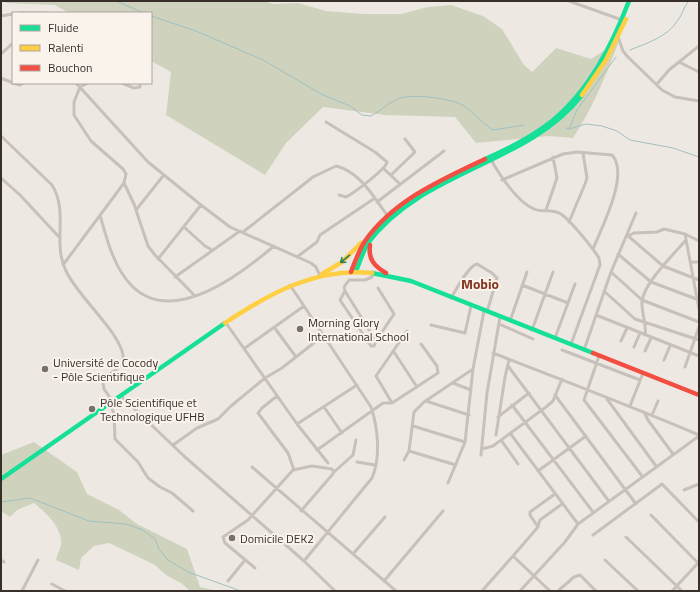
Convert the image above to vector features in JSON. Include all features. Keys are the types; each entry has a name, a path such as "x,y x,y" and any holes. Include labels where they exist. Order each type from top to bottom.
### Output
{"street":[{"path":"569,1 576,2 622,20"},
{"path":"320,276 342,262 369,239 391,216 410,202 529,136 563,111 604,56 622,20 629,1"},
{"path":"353,272 369,239 387,215 414,195 530,139 566,114 608,58 633,1"},
{"path":"1,16 12,14"},
{"path":"618,37 623,51 627,56 662,90 671,96 699,101"},
{"path":"1,54 12,44"},
{"path":"657,84 679,62 699,46"},
{"path":"679,62 699,72"},
{"path":"1,78 12,83"},
{"path":"77,84 163,176 230,227 274,246 316,267 320,276"},
{"path":"63,265 124,183 126,174 123,169 91,141 74,115 74,102 80,87 86,84"},
{"path":"124,84 134,88 140,87 140,84"},
{"path":"326,122 386,161 387,164 384,169 346,197 339,195"},
{"path":"1,136 52,185 57,194 60,208 60,238 63,265 76,289 100,317 120,346 123,356 121,365 105,378 103,383 114,414 115,439 138,462 148,478 160,487 172,493 193,511"},
{"path":"391,175 415,152 405,139"},
{"path":"297,257 317,242 320,235 400,184 444,151"},
{"path":"502,180 563,154 583,153 612,155 615,159 617,174 616,191 593,249"},
{"path":"569,222 586,184 587,178 583,153"},
{"path":"546,210 557,178 553,157"},
{"path":"490,158 502,180 530,207 538,210 555,211 562,215 593,249 599,258 600,265 571,344"},
{"path":"175,277 212,250 242,232 326,169 336,166 365,184 387,215"},
{"path":"384,169 400,184"},
{"path":"136,210 163,176"},
{"path":"1,178 20,195 60,238"},
{"path":"124,183 136,210 148,246 158,259 195,296"},
{"path":"158,259 201,205"},
{"path":"584,350 611,272 636,213"},
{"path":"100,215 112,255 133,287 145,296 152,299 175,300 210,291 231,279 274,246"},
{"path":"184,227 205,246 212,250"},
{"path":"627,236 657,232 664,229 685,234 699,241"},
{"path":"685,234 699,309"},
{"path":"627,236 663,266 693,279 699,280"},
{"path":"369,239 369,258 375,266 392,275 699,395"},
{"path":"645,335 646,326 642,300 651,282 686,240"},
{"path":"618,254 651,282 698,300"},
{"path":"691,262 699,262"},
{"path":"448,483 465,442 473,369 486,312 497,278 492,273 477,264 473,265 451,298"},
{"path":"1,478 226,323 290,286 320,276 353,272 372,272 392,275"},
{"path":"372,272 372,277 349,280 344,287 345,292 376,341"},
{"path":"510,321 527,272"},
{"path":"532,330 553,272"},
{"path":"611,272 642,300 699,322"},
{"path":"555,338 575,284"},
{"path":"522,285 568,303"},
{"path":"290,286 357,385 372,412 377,430 375,465 370,480 304,561"},
{"path":"345,292 340,300 371,346 374,346 394,314 378,288"},
{"path":"604,291 631,316 697,340"},
{"path":"245,348 304,306"},
{"path":"431,326 465,333 470,306"},
{"path":"596,315 670,346 699,356"},
{"path":"481,455 487,393 500,317"},
{"path":"226,323 297,424 328,463"},
{"path":"499,324 533,339"},
{"path":"274,327 296,357"},
{"path":"685,367 697,340 699,327"},
{"path":"621,341 627,328"},
{"path":"392,403 376,376 385,360 394,352 407,331"},
{"path":"634,347 640,333"},
{"path":"173,445 197,428 218,419 226,410 265,378 282,368 324,335"},
{"path":"645,351 651,338"},
{"path":"317,450 383,403 392,403 438,373 439,370 421,344"},
{"path":"664,360 670,346"},
{"path":"562,350 640,380"},
{"path":"394,352 417,387"},
{"path":"493,353 562,379 607,399 630,406 699,435"},
{"path":"599,356 586,389 584,400 642,476"},
{"path":"496,435 509,360"},
{"path":"508,366 608,500"},
{"path":"404,460 409,451 414,412 426,401 473,369"},
{"path":"630,406 643,373"},
{"path":"482,449 490,448 553,401 562,379"},
{"path":"453,383 471,390"},
{"path":"297,424 357,385"},
{"path":"498,417 529,393"},
{"path":"555,395 636,504"},
{"path":"121,396 173,445 304,561 335,591"},
{"path":"277,396 258,413 288,453 294,470"},
{"path":"607,399 656,466"},
{"path":"652,415 658,400"},
{"path":"426,401 469,415"},
{"path":"512,406 593,512"},
{"path":"324,407 342,433"},
{"path":"644,412 648,420 673,454"},
{"path":"413,426 465,442"},
{"path":"510,434 578,524"},
{"path":"520,591 565,542 578,524 624,488 699,435"},
{"path":"538,471 586,436"},
{"path":"301,511 334,472 353,455 356,440"},
{"path":"501,440 518,464"},
{"path":"409,451 456,465"},
{"path":"356,462 375,465"},
{"path":"255,568 224,543 223,537 252,515 294,470 312,466 332,469 334,472"},
{"path":"252,467 301,511 328,532 396,591"},
{"path":"593,535 664,484 699,522"},
{"path":"684,490 699,484"},
{"path":"538,526 529,513 555,494"},
{"path":"482,591 538,529 540,520 562,504"},
{"path":"384,580 443,511"},
{"path":"651,515 699,563 672,591"},
{"path":"354,554 385,517"},
{"path":"626,537 682,591"},
{"path":"512,556 550,591"},
{"path":"22,591 38,560"},
{"path":"228,581 245,560"},
{"path":"605,560 638,591"},
{"path":"558,591 574,577 580,575 596,591"},
{"path":"52,584 65,591"}],"green space":[{"path":"3,1 264,1 273,4 298,3 326,11 364,14 401,14 428,7 451,5 483,16 502,29 524,65 532,72 556,48 591,59 619,41 593,103 573,138 549,136 476,143 455,117 385,115 323,107 286,143 265,175 166,115 171,72 152,62 152,12 67,12 55,5 7,3"},
{"path":"34,442 77,472 87,494 119,510 137,524 187,549 200,587 217,591 190,591 181,583 166,575 155,565 109,543 94,546 81,558 79,570 56,560 61,545 61,539 53,521 39,507 34,503 17,510 10,517 1,511 1,455"}],"waterway":[{"path":"116,1 142,12"},
{"path":"630,50 657,39 669,31 680,18 689,1"},
{"path":"152,16 196,31 263,60 323,95 350,106 362,115 371,116 393,101 400,98 414,96 442,99 458,103 468,109 493,130 524,125"},
{"path":"566,128 569,129 577,110 616,57"},
{"path":"569,129 586,124 602,126 617,131 630,140 673,148 699,157"},
{"path":"1,502 30,498 89,521 126,524 143,530 155,539 159,549 168,560 188,572 241,591"}],"traffic: fast":[{"path":"485,159 511,147 536,132 552,121 577,96 598,66 607,50 629,1"},
{"path":"356,271 368,243 390,219 416,199 533,137 559,118 582,95"},
{"path":"372,273 411,281 593,353"},
{"path":"1,479 225,323"}],"traffic: slow":[{"path":"582,95 606,60 626,19"},
{"path":"322,274 342,262 361,243"},
{"path":"225,323 259,302 295,284 332,274 352,272 372,273"}],"traffic: jam":[{"path":"351,272 365,241 390,214 419,192 485,159"},
{"path":"370,245 370,254 373,262 378,268 386,273"},
{"path":"593,353 699,395"}],"place":[{"name":"Morning Glory International School","path":"300,329"},
{"name":"Université de Cocody - Pôle Scientifique","path":"45,369"},
{"name":"Pôle Scientifique et Technologique UFHB","path":"92,409"},
{"name":"Domicile DEK2","path":"232,538"}],"district":[{"name":"Mobio","path":"480,283"}]}
